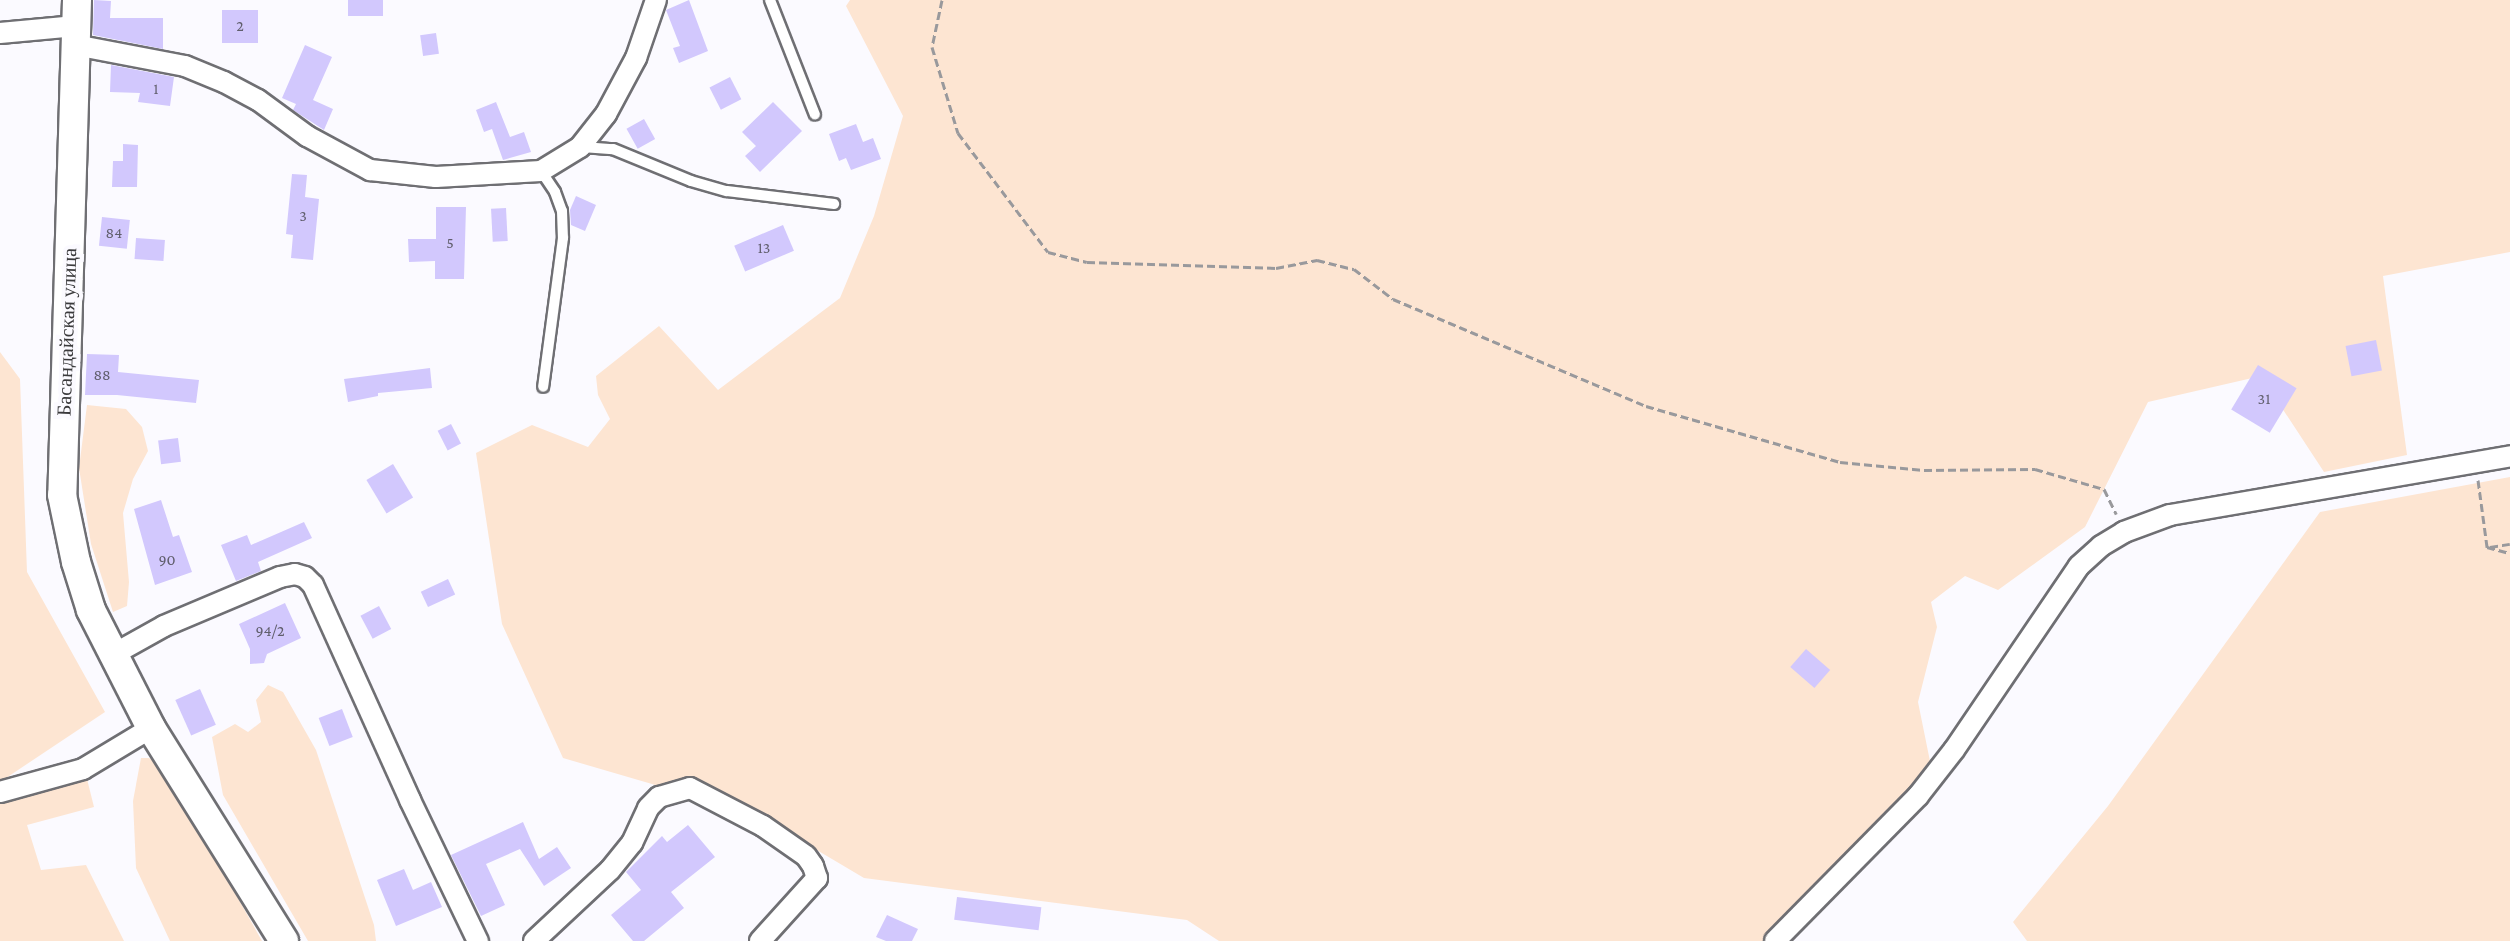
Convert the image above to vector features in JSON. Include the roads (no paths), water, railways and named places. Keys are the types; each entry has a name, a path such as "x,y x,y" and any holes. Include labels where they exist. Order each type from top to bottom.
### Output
{"street":[{"path":"0,33 76,24 224,82 258,100 307,136 370,170 436,177 541,171 580,147 606,114 636,58 656,0"},
{"name":"Басандайская улица","path":"76,24 62,495 91,610 151,728 284,941"},
{"path":"1775,941 1918,796 1954,750 2079,566 2101,546 2124,532 2170,515 2510,456"},
{"path":"114,654 164,626 280,577 295,574 305,577 313,585 410,800 478,941"},
{"path":"0,792 83,769 151,728"},
{"path":"534,941 610,870 632,843 648,808 659,797 690,788 763,826 806,856 817,878 760,941"}],"lane":[{"path":"770,0 815,115"},
{"path":"580,147 613,149 727,191 834,204"},
{"path":"541,171 555,192 562,211 563,238 543,387"}]}
